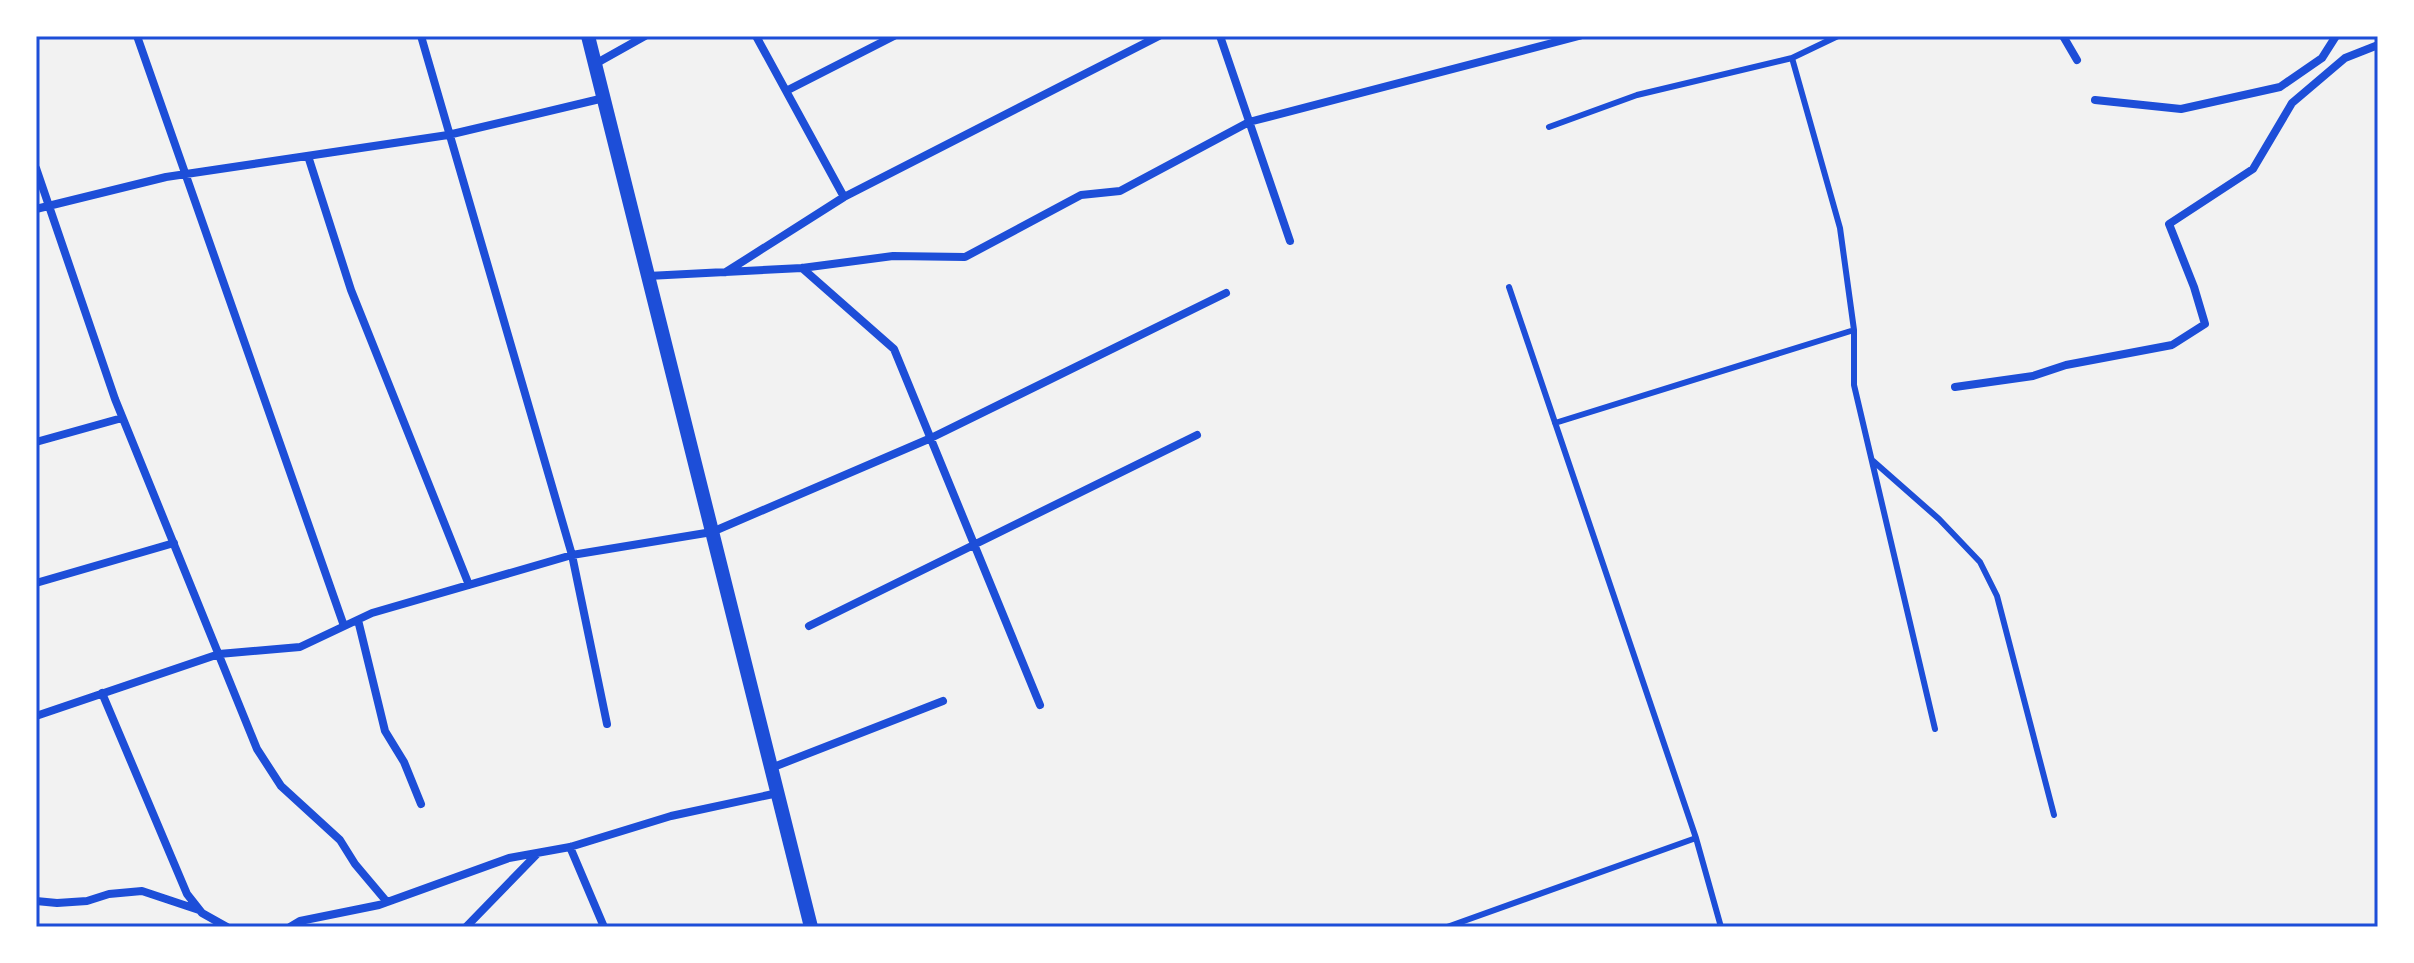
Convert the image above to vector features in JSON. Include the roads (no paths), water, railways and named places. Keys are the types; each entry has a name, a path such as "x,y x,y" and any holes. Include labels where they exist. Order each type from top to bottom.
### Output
{"street":[{"path":"137,36 344,626"},
{"path":"421,36 572,555 607,724"},
{"path":"588,36 811,927"},
{"path":"595,64 645,36"},
{"path":"756,36 844,197"},
{"path":"786,91 894,36"},
{"path":"726,272 844,197 1159,36"},
{"path":"1220,36 1290,241"},
{"path":"648,276 802,268 893,256 965,257 1081,195 1120,191 1249,122 1579,36"},
{"path":"2063,36 2077,60"},
{"path":"2095,100 2181,109 2280,87 2322,58 2336,36"},
{"path":"1955,387 2033,376 2066,365 2172,345 2205,324 2169,224 2253,169 2292,103 2345,58 2378,45"},
{"path":"36,209 187,174 448,135 604,98"},
{"path":"308,156 351,290 469,585"},
{"path":"36,168 122,418 257,749 281,786 340,840 355,864 387,902"},
{"path":"802,268 894,349 1040,705"},
{"path":"36,716 219,654 300,647 372,613 572,555 712,532 931,438 1226,293"},
{"path":"36,442 122,418"},
{"path":"809,626 1197,435"},
{"path":"36,583 174,543"},
{"path":"358,620 385,731 404,762 421,804"},
{"path":"102,693 164,844 187,894 199,910"},
{"path":"771,768 943,701"},
{"path":"290,927 300,921 387,902 509,858 570,847 671,816 778,793"},
{"path":"570,847 604,927"},
{"path":"466,927 538,853"},
{"path":"36,901 87,901 109,894 142,891 199,910 227,927"}],"lane":[{"path":"1549,127 1637,95 1792,58 1838,36"},
{"path":"1792,58 1840,228 1854,330 1854,385 1935,729"},
{"path":"1509,287 1696,838 1721,927"},
{"path":"1555,423 1854,330"},
{"path":"1872,460 1939,519 1980,562 1997,596 2054,815"},
{"path":"1447,927 1696,838"}]}
